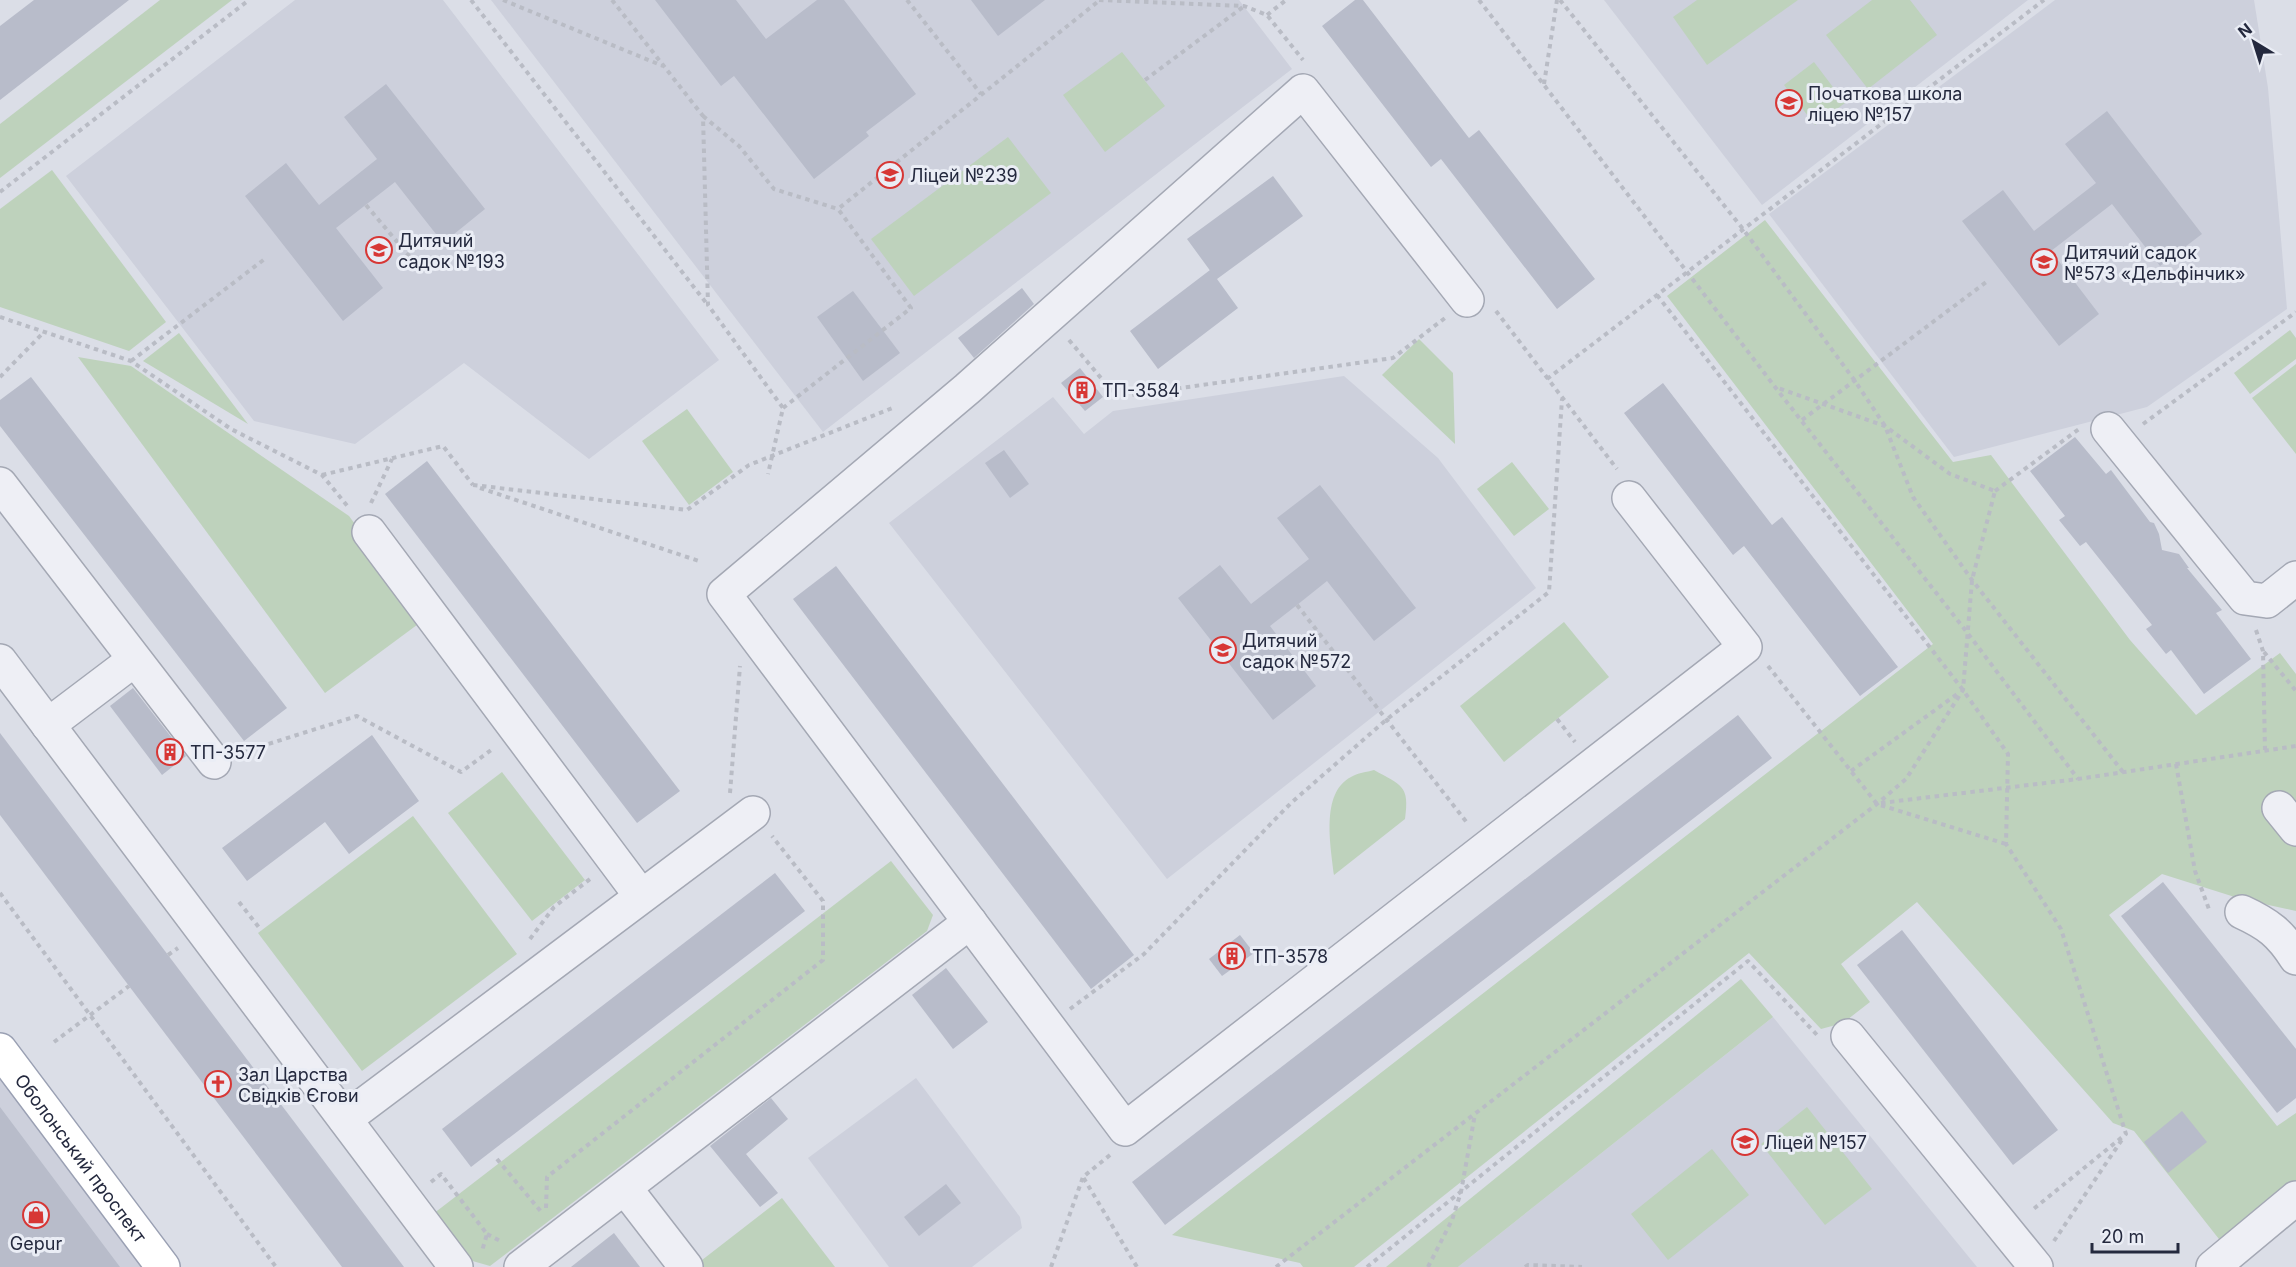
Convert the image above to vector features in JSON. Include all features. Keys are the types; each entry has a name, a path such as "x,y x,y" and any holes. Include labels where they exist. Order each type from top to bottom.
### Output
{"main road":[{"name":"Оболонський проспект","path":"0,1050 163,1267"}],"lane":[{"path":"1467,300 1304,91 967,389 724,594 1125,1129 1745,647 1624,486"},
{"path":"2113,436 2245,598 2267,601 2296,578"},
{"path":"0,484 214,762"},
{"path":"365,527 641,896"},
{"path":"48,725 134,660"},
{"path":"0,661 406,1201 468,1262"},
{"path":"345,1119 753,813"},
{"path":"2226,913 2265,922 2293,946"},
{"path":"515,1256 625,1188 970,922"},
{"path":"1848,1036 2043,1258"},
{"path":"625,1188 686,1267"},
{"path":"2213,1267 2296,1198"}],"path":[{"path":"0,192 249,0"},
{"path":"471,0 708,304 783,408"},
{"path":"503,0 664,66"},
{"path":"612,0 703,116 739,146 774,189 838,208 911,308 783,408 768,474"},
{"path":"907,0 981,94"},
{"path":"838,208 1099,0 1244,6 1267,15 1303,61"},
{"path":"1267,15 1286,0"},
{"path":"1479,0 2078,779"},
{"path":"1544,84 1559,0"},
{"path":"1559,0 1743,229 1855,381 1885,426 1913,497 1972,580 2123,772"},
{"path":"1548,379 2044,0"},
{"path":"1145,80 1244,6"},
{"path":"703,116 708,304"},
{"path":"366,205 421,270"},
{"path":"131,361 266,258"},
{"path":"1802,420 1989,280"},
{"path":"1065,334 1117,397 1393,358 1480,291 1548,379 1624,486"},
{"path":"1657,295 1963,690 2008,754 2006,844 2061,929 2126,1134"},
{"path":"1276,1267 1877,804 1906,779 1963,690 1966,631 1972,580 1995,491 2078,429 2113,436 2296,312"},
{"path":"0,317 131,361 231,429 322,475 365,527 392,459"},
{"path":"0,377 44,332"},
{"path":"1775,387 1885,426 1950,474 1995,491"},
{"path":"1047,1026 1143,954 1292,802 1386,720 1549,592 1562,398"},
{"path":"473,485 687,510 749,465 905,403"},
{"path":"322,475 443,446 473,485 699,561"},
{"path":"2245,598 2263,651 2265,750"},
{"path":"1297,605 1487,848"},
{"path":"726,833 744,621"},
{"path":"2263,651 2296,691"},
{"path":"1764,660 1877,804 2006,844"},
{"path":"1851,771 1963,690"},
{"path":"214,762 357,716 461,771 518,731"},
{"path":"1877,804 2078,779 2296,746"},
{"path":"2176,764 2194,871 2226,913"},
{"path":"497,1159 546,1218 547,1177 823,960 823,901 753,813"},
{"path":"531,938 554,907 614,861"},
{"path":"0,893 276,1267"},
{"path":"239,902 261,930"},
{"path":"1367,1267 1748,961 1820,1038 1848,1036"},
{"path":"54,1042 129,986"},
{"path":"1428,1267 1452,1220 1461,1192 1475,1113"},
{"path":"2030,1212 2126,1134"},
{"path":"2043,1258 2126,1134"},
{"path":"406,1201 441,1174 487,1234 515,1256"},
{"path":"1051,1267 1083,1177"},
{"path":"468,1262 487,1234"},
{"path":"1525,1267 1528,1265 1582,1267"}],"shaded area":[{"name":"Дитячий садок №193","path":"295,0 443,0 719,360 589,459 464,363 355,444 254,421 66,176"},
{"name":"Ліцей №239","path":"491,0 1239,0 1292,69 823,432"},
{"name":"Початкова школа ліцею №157","path":"1604,0 2028,0 1762,205"},
{"name":"Дитячий садок №573 «Дельфінчик»","path":"2055,0 2254,0 2268,88 2287,309 2147,407 1954,457 1769,214"},
{"name":"Дитячий садок №572","path":"1344,376 1438,458 1536,588 1167,879 889,523 1053,397 1084,434 1113,411"},
{"name":"Ліцей №157","path":"1773,1017 1977,1267 1458,1267"},
{"path":"0,1062 154,1267 0,1267"},
{"path":"916,1078 1020,1217 1022,1228 972,1267 889,1267 808,1158"}],"green space":[{"path":"160,0 232,0 0,178 0,124"},
{"path":"1697,0 1798,0 1707,65 1673,17"},
{"path":"1872,0 1910,0 1937,35 1868,89 1826,35"},
{"path":"1122,52 1165,106 1105,152 1063,95"},
{"path":"1814,62 1845,103 1815,125 1784,85"},
{"path":"1008,137 1051,193 914,296 871,239"},
{"path":"52,170 166,322 129,351 0,307 0,209"},
{"path":"1765,220 1953,462 1991,455 2130,640 2196,715 2280,653 2296,674 2296,911 2241,899 2162,874 2109,915 2277,1126 2296,1113 2296,1189 2226,1248 2134,1131 2113,1123 1917,902 1841,964 1870,1002 1843,1023 1821,1029 1749,953 1354,1267 1303,1267 1300,1263 1172,1235 1933,644 1667,296"},
{"path":"2290,330 2296,338 2296,359 2250,394 2234,373"},
{"path":"179,333 248,424 143,361"},
{"path":"1419,339 1453,373 1455,444 1382,375"},
{"path":"78,357 131,366 349,516 425,619 325,693"},
{"path":"2296,364 2296,454 2252,398"},
{"path":"687,409 733,472 689,505 642,441"},
{"path":"1512,462 1549,509 1514,536 1477,489"},
{"path":"1564,622 1609,677 1504,762 1460,706"},
{"path":"1374,770 1402,787 1406,799 1405,819 1334,875 1330,822 1335,795 1341,785 1351,777"},
{"path":"502,772 585,880 532,921 448,813"},
{"path":"413,816 517,954 362,1071 258,933"},
{"path":"891,861 933,915 927,931 490,1266 469,1260 433,1214"},
{"path":"1741,979 1773,1017 1458,1267 1386,1267"},
{"path":"1807,1107 1872,1189 1825,1225 1761,1144"},
{"path":"1712,1149 1749,1195 1668,1260 1631,1214"},
{"path":"782,1198 835,1267 693,1267"}],"building":[{"path":"34,0 129,0 0,100 0,26"},
{"path":"655,0 736,0 766,39 817,0 844,0 916,94 866,132 869,136 814,179 734,76 721,86"},
{"path":"971,0 1045,0 998,36"},
{"path":"1355,0 1363,0 1469,138 1479,130 1595,279 1557,309 1441,159 1431,167 1322,26"},
{"path":"386,84 485,209 443,243 395,182 336,228 383,288 343,321 245,196 286,163 319,205 377,159 344,117"},
{"path":"2107,111 2202,234 2160,266 2112,204 2051,251 2099,314 2059,346 1962,221 2003,190 2034,231 2096,183 2065,144"},
{"path":"1273,176 1303,216 1217,279 1238,308 1158,369 1130,331 1210,270 1187,239"},
{"path":"1022,288 1034,304 974,358 958,338"},
{"path":"853,291 900,353 863,381 817,317"},
{"name":"ТП-3584","path":"1080,368 1103,397 1085,411 1061,383"},
{"path":"31,377 287,708 244,741 0,426 0,400"},
{"path":"1663,383 1772,525 1782,517 1898,667 1860,696 1744,546 1733,555 1624,413"},
{"path":"2075,437 2106,474 2111,470 2150,522 2154,523 2162,550 2179,554 2189,568 2187,568 2222,610 2216,613 2251,659 2204,694 2171,650 2166,654 2146,629 2152,625 2086,542 2080,546 2059,520 2065,516 2030,471"},
{"path":"1004,450 1029,484 1010,498 985,463"},
{"path":"427,461 680,791 637,823 385,494"},
{"path":"1320,485 1416,608 1374,641 1327,581 1270,626 1316,686 1273,720 1178,598 1220,565 1251,604 1309,559 1277,518"},
{"path":"836,566 1134,955 1091,989 793,599"},
{"path":"133,688 186,756 162,775 110,706"},
{"path":"1738,715 1772,758 1165,1225 1132,1182"},
{"path":"0,733 404,1267 342,1267 129,986 0,815"},
{"path":"372,735 419,801 349,854 325,822 247,881 222,848"},
{"path":"775,873 805,911 471,1167 442,1129"},
{"path":"2163,882 2296,1049 2296,1098 2277,1113 2121,916"},
{"path":"1902,930 2058,1130 2013,1165 1857,965"},
{"name":"ТП-3578","path":"1240,935 1254,953 1222,976 1209,959"},
{"path":"946,968 988,1022 953,1049 912,995"},
{"path":"771,1098 788,1119 746,1154 778,1193 760,1207 710,1146"},
{"path":"0,1107 120,1267 0,1267"},
{"path":"2182,1111 2207,1142 2168,1173 2144,1142"},
{"path":"946,1184 961,1203 919,1236 904,1217"},
{"path":"614,1233 640,1267 571,1267"}],"place":[{"name":"Початкова школа ліцею №157","path":"1789,103"},
{"name":"Ліцей №239","path":"890,175"},
{"name":"Дитячий садок №193","path":"379,250"},
{"name":"Дитячий садок №573 «Дельфінчик»","path":"2044,262"},
{"name":"ТП-3584","path":"1082,390"},
{"name":"Дитячий садок №572","path":"1223,650"},
{"name":"ТП-3577","path":"170,752"},
{"name":"ТП-3578","path":"1232,956"},
{"name":"Зал Царства Свідків Єгови","path":"218,1084"},
{"name":"Ліцей №157","path":"1745,1142"},
{"name":"Gepur","path":"36,1215"}]}
